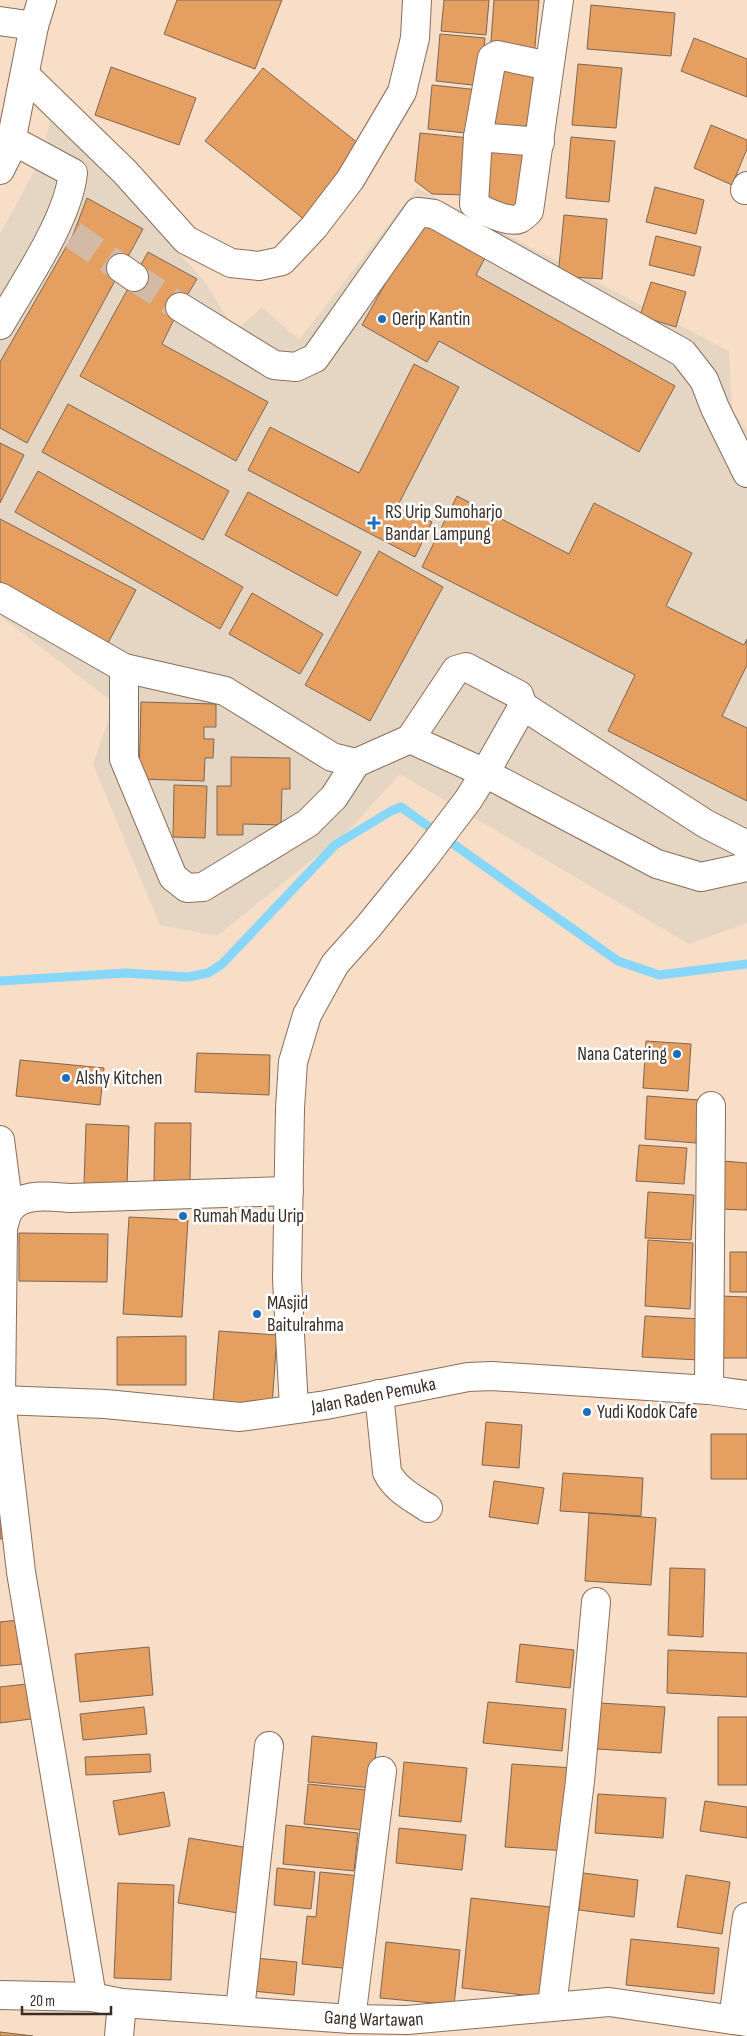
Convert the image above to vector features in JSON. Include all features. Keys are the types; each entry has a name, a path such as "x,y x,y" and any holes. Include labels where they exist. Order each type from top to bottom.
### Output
{"street":[{"path":"0,325 64,231 71,190 73,173 5,152 26,76 34,26 42,0"},
{"path":"26,76 125,172 186,240 232,263 259,266 282,261 314,227 355,172 402,92 415,38 416,0"},
{"path":"549,66 497,55 492,58 478,136 474,204 480,209 512,220 521,218 529,211 540,142 558,0"},
{"path":"0,21 34,26"},
{"path":"478,136 540,142"},
{"path":"180,307 274,365 296,367 314,358 418,212 434,214 683,353 704,380 715,408 747,473"},
{"path":"0,597 124,668 225,691 332,757 356,763"},
{"path":"124,668 124,759 173,877 187,888 203,887 308,823 334,797 356,763 410,739 456,670 466,667 519,695 523,706 706,824 747,846"},
{"path":"294,1408 287,1279 290,1108 293,1062 307,1015 335,964 424,858 468,800 523,706"},
{"path":"410,739 485,773 657,864 701,877 747,868"},
{"path":"709,1390 711,1106"},
{"path":"0,1140 9,1210"},
{"path":"92,1997 21,1572 0,1400 3,1226 9,1210 20,1200 38,1196 70,1198 289,1192"},
{"name":"Jalan Raden Pemuka","path":"0,1400 105,1404 240,1417 294,1408 326,1406 468,1377 492,1376 709,1390 747,1395"},
{"path":"379,1394 387,1472 391,1480 400,1488 428,1508"},
{"path":"552,2006 580,1781 596,1602"},
{"path":"240,2010 270,1746"},
{"path":"350,2019 382,1771"},
{"path":"740,2021 747,1917"},
{"name":"Gang Wartawan","path":"0,1995 92,1997 122,2003 350,2019 407,2020 450,2026 552,2006 609,2002 740,2021"},
{"path":"119,2036 122,2003"}],"shaded area":[{"name":"RS Urip Sumoharjo Bandar Lampung","path":"52,113 205,282 235,331 262,307 299,340 417,188 729,351 732,410 747,430 747,923 689,944 400,774 349,830 217,936 160,925 93,764 114,703 0,616 0,234 41,159"}],"building":[{"path":"177,0 282,0 255,69 164,34"},
{"path":"444,0 489,0 486,35 441,31"},
{"path":"494,0 539,0 534,58 490,54"},
{"path":"591,5 675,13 671,56 587,49"},
{"path":"440,34 485,38 481,86 436,81"},
{"path":"694,38 747,59 747,97 681,71"},
{"path":"578,64 622,68 616,128 572,125"},
{"path":"495,65 539,69 534,129 491,126"},
{"path":"111,67 196,98 179,145 95,115"},
{"path":"263,68 363,147 305,220 205,141"},
{"path":"432,85 479,90 475,134 428,129"},
{"path":"711,125 747,140 747,149 732,185 694,168"},
{"path":"420,133 469,138 464,195 432,194 415,181"},
{"path":"571,137 615,141 609,202 566,198"},
{"path":"488,142 532,146 526,207 483,203"},
{"path":"655,187 704,200 696,234 646,222"},
{"path":"87,198 143,229 27,443 0,428 0,362 73,235"},
{"path":"564,215 607,219 602,279 558,276"},
{"path":"422,218 487,254 476,275 675,386 639,452 439,341 427,362 362,325"},
{"path":"656,236 701,247 694,276 649,265"},
{"path":"148,252 197,279 180,307 162,344 268,402 236,461 80,376"},
{"path":"651,282 686,292 676,327 640,316"},
{"path":"414,364 459,387 398,505 432,522 415,557 248,470 270,427 359,473"},
{"path":"68,404 229,491 203,540 42,452"},
{"path":"0,443 24,455 0,503"},
{"path":"38,471 243,587 220,629 15,512"},
{"path":"248,492 361,552 337,596 225,535"},
{"path":"457,496 569,554 594,503 692,553 666,606 744,645 747,639 747,665 722,716 747,728 747,801 608,731 635,675 422,567"},
{"path":"0,519 136,590 108,643 0,587"},
{"path":"379,551 443,587 370,721 305,685"},
{"path":"252,593 323,634 300,674 229,634"},
{"path":"141,702 216,704 216,727 204,727 204,739 214,739 213,758 205,758 204,781 139,779"},
{"path":"231,757 290,758 290,789 282,789 281,825 243,824 243,835 217,835 217,786 231,786"},
{"path":"174,785 207,786 205,838 173,837"},
{"path":"646,1041 691,1044 688,1091 643,1088"},
{"path":"197,1053 270,1055 269,1095 195,1092"},
{"path":"20,1060 104,1068 100,1105 16,1096"},
{"path":"647,1096 699,1100 696,1143 645,1139"},
{"path":"155,1123 191,1123 190,1182 154,1181"},
{"path":"86,1124 129,1126 127,1186 84,1184"},
{"path":"639,1145 687,1148 684,1184 636,1181"},
{"path":"723,1161 747,1163 747,1210 720,1209"},
{"path":"648,1192 694,1195 691,1240 645,1238"},
{"path":"129,1217 188,1220 182,1317 123,1314"},
{"path":"19,1233 108,1234 107,1282 19,1281"},
{"path":"648,1240 693,1243 690,1309 645,1306"},
{"path":"730,1252 747,1252 747,1292 730,1292"},
{"path":"720,1296 747,1297 747,1358 719,1358"},
{"path":"645,1316 702,1319 699,1360 642,1357"},
{"path":"219,1331 277,1335 272,1406 213,1402"},
{"path":"186,1336 186,1385 117,1385 117,1337"},
{"path":"486,1422 522,1425 519,1468 482,1465"},
{"path":"711,1434 747,1434 747,1479 711,1479"},
{"path":"563,1473 643,1478 641,1516 560,1511"},
{"path":"494,1481 544,1488 538,1524 489,1517"},
{"path":"0,1495 9,1538 0,1539"},
{"path":"589,1513 656,1518 651,1585 585,1581"},
{"path":"670,1568 705,1569 703,1637 668,1635"},
{"path":"18,1620 22,1664 0,1666 0,1622"},
{"path":"520,1644 574,1650 570,1688 516,1682"},
{"path":"149,1647 153,1695 80,1702 75,1654"},
{"path":"668,1650 747,1653 747,1697 667,1693"},
{"path":"35,1683 39,1718 0,1723 0,1687"},
{"path":"488,1702 566,1709 562,1751 483,1743"},
{"path":"600,1703 665,1707 661,1753 597,1749"},
{"path":"144,1707 147,1734 83,1740 80,1714"},
{"path":"718,1717 747,1717 747,1785 718,1785"},
{"path":"312,1736 377,1743 372,1788 308,1782"},
{"path":"150,1754 151,1772 86,1775 85,1757"},
{"path":"404,1762 467,1768 461,1822 399,1816"},
{"path":"512,1764 574,1768 568,1851 505,1847"},
{"path":"308,1784 366,1790 363,1830 304,1824"},
{"path":"164,1792 170,1826 119,1835 113,1801"},
{"path":"598,1794 666,1798 663,1838 595,1833"},
{"path":"705,1801 747,1807 747,1838 700,1831"},
{"path":"286,1825 358,1833 354,1871 283,1864"},
{"path":"399,1828 466,1835 462,1870 396,1863"},
{"path":"189,1838 255,1849 244,1914 178,1903"},
{"path":"277,1868 315,1872 311,1909 274,1905"},
{"path":"320,1872 361,1876 352,1969 302,1964 307,1916 316,1917"},
{"path":"583,1873 638,1880 634,1917 579,1910"},
{"path":"686,1875 730,1882 722,1934 677,1927"},
{"path":"118,1883 174,1885 171,1980 114,1978"},
{"path":"471,1898 550,1907 541,1997 462,1988"},
{"path":"631,1939 719,1948 714,1994 626,1985"},
{"path":"386,1942 460,1950 454,2005 380,1998"},
{"path":"255,1958 297,1962 294,1995 252,1991"},
{"path":"0,2032 33,2036 0,2036"}],"waterway":[{"path":"0,981 126,973 188,977 208,973 222,964 335,845 391,811 401,807 618,961 659,975 747,964"}],"tunnel":[{"path":"73,235 121,268"},
{"path":"134,277 180,307"}],"place":[{"name":"Oerip Kantin","path":"382,319"},
{"name":"RS Urip Sumoharjo Bandar Lampung","path":"374,523"},
{"name":"Nana Catering","path":"677,1054"},
{"name":"Alshy Kitchen","path":"66,1078"},
{"name":"Rumah Madu Urip","path":"183,1216"},
{"name":"MAsjid Baitulrahma","path":"257,1314"},
{"name":"Yudi Kodok Cafe","path":"587,1412"}]}
